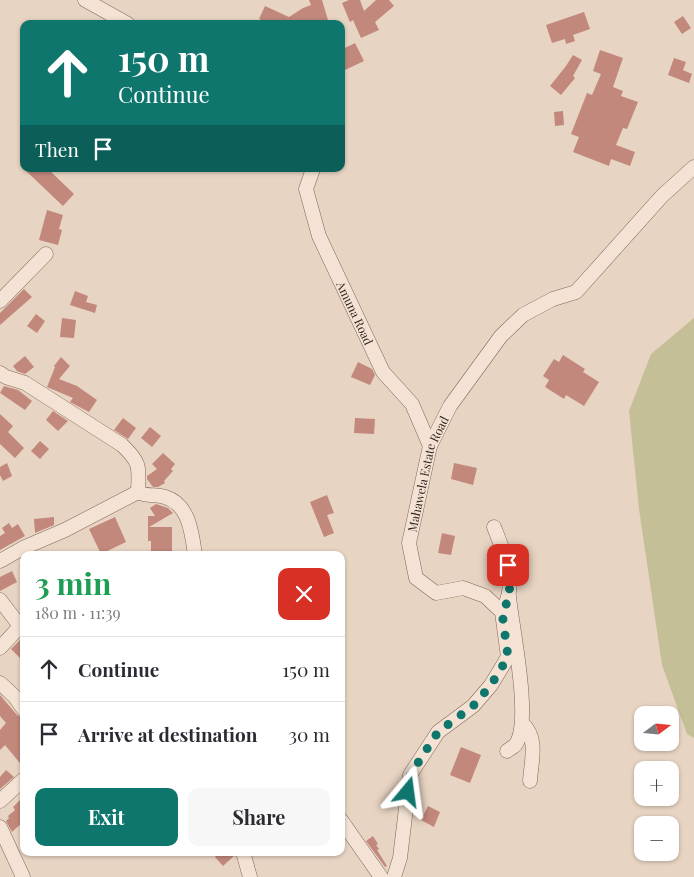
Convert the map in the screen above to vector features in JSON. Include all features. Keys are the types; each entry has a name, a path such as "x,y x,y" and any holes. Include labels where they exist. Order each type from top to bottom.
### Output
{"street":[{"path":"85,0 121,20"},
{"name":"Mahawela Estate Road","path":"502,612 485,596 463,588 436,592 416,578 409,543 430,446 450,406 500,336 523,315 554,299 576,292 662,196 694,167"},
{"name":"Amuna Road","path":"312,172 306,189 320,236 383,372 412,404 430,446"},
{"path":"0,301 46,254"},
{"path":"0,374 24,383 122,445 135,457 139,472 138,492"},
{"path":"138,492 144,496 164,496 180,505 192,529 195,551"},
{"path":"0,561 138,492"},
{"path":"494,527 508,565 510,597 522,684 522,723 516,744 507,752"},
{"path":"394,877 400,858 410,775 438,732 473,706 491,685 508,657 502,612 510,597"},
{"path":"0,600 20,622"},
{"path":"0,648 20,626"},
{"path":"0,683 20,704"},
{"path":"522,723 528,728 533,742 530,781"},
{"path":"0,801 20,783"},
{"path":"0,827 23,877"},
{"path":"345,827 381,877"},
{"path":"244,856 250,877"}],"shaded area":[{"path":"694,318 694,738 687,734 679,712 679,706 677,706 662,665 639,509 629,411 651,354"}],"building":[{"path":"309,0 322,0 328,20 259,19 265,6 289,17 311,5"},
{"path":"349,0 360,0 364,11 376,0 389,0 394,6 375,22 379,30 361,38 353,20 350,22 342,3"},
{"path":"584,12 590,29 573,35 575,41 566,44 565,39 552,43 546,25"},
{"path":"683,16 691,28 682,34 674,22"},
{"path":"355,43 364,61 345,70 345,48"},
{"path":"600,50 623,58 613,87 623,91 621,96 638,102 627,129 623,128 616,145 635,152 630,166 611,159 609,166 573,152 579,137 571,134 587,93 592,95 601,74 593,71"},
{"path":"573,55 582,60 573,76 575,78 561,95 550,86"},
{"path":"674,58 686,62 683,70 692,74 689,83 668,75"},
{"path":"563,111 564,125 555,126 554,112"},
{"path":"27,172 51,172 74,194 63,206"},
{"path":"47,210 63,215 59,229 62,230 58,245 39,240"},
{"path":"24,289 32,297 0,325 0,313"},
{"path":"75,291 88,296 86,302 97,305 95,313 70,305"},
{"path":"36,314 45,321 37,333 27,326"},
{"path":"62,318 76,320 74,338 60,337"},
{"path":"563,355 585,369 583,372 599,382 584,406 566,395 564,399 545,387 549,380 543,376 554,359 559,362"},
{"path":"25,356 34,367 25,374 17,371 13,366"},
{"path":"61,357 70,366 59,379 77,386 97,400 89,412 70,402 73,398 47,387 54,366"},
{"path":"358,362 372,369 375,375 370,385 351,377"},
{"path":"4,386 18,390 32,401 25,410 0,393"},
{"path":"53,411 68,421 58,431 46,420"},
{"path":"0,414 13,426 8,432 24,448 15,458 0,444"},
{"path":"123,418 136,428 128,439 114,430"},
{"path":"355,418 375,419 374,434 354,433"},
{"path":"150,427 161,436 152,447 141,438"},
{"path":"40,441 49,449 40,459 31,451"},
{"path":"163,453 175,464 171,469 173,471 164,481 165,483 158,487 153,487 147,476 157,469 152,464"},
{"path":"7,463 12,476 3,481 0,475 0,467"},
{"path":"454,463 477,468 473,485 451,479"},
{"path":"327,495 334,513 327,515 334,533 324,537 310,502"},
{"path":"156,504 168,508 173,513 149,527 172,527 172,551 151,551 151,541 148,541 148,516 155,516 150,508"},
{"path":"54,517 54,525 35,533 34,519"},
{"path":"115,517 126,542 107,551 100,551 89,529"},
{"path":"9,523 12,528 18,524 25,536 0,550 0,536 5,533 2,528"},
{"path":"442,533 455,536 451,555 438,553"},
{"path":"12,571 17,582 0,591 0,577"},
{"path":"20,640 20,658 11,649"},
{"path":"0,695 20,717 20,763 5,745 0,750 0,730 6,723 0,716"},
{"path":"461,747 481,755 470,783 450,775"},
{"path":"6,770 14,777 0,789 0,777"},
{"path":"20,800 20,825 12,832 6,821 9,818 8,816 15,810 13,807"},
{"path":"428,806 440,812 434,827 421,820"},
{"path":"373,836 378,844 376,845 379,849 377,850 387,866 385,867 366,841"},
{"path":"216,856 234,856 223,866"}],"route":[{"path":"408,792 410,775 438,732 473,706 491,685 508,657 502,612 510,597 508,565"}]}
